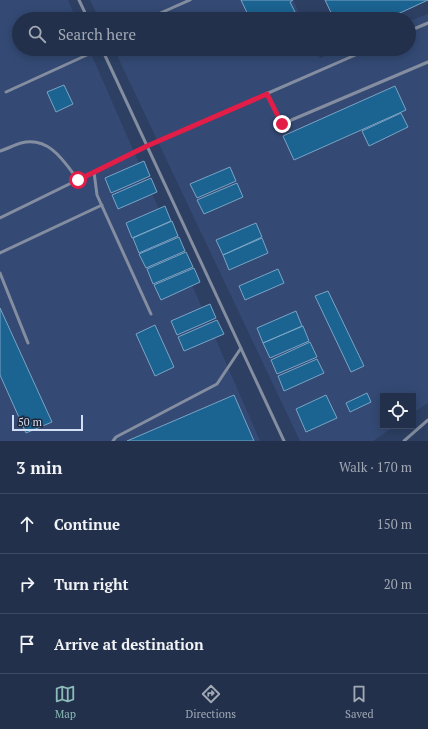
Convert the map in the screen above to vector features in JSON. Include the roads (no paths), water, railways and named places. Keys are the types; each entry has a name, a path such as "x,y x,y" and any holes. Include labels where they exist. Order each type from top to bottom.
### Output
{"lane":[{"path":"79,0 85,12"},
{"path":"163,12 190,0"},
{"path":"416,28 428,23"},
{"path":"6,92 86,56"},
{"path":"104,56 284,441"},
{"path":"0,218 147,146 353,56"},
{"path":"267,94 282,124 428,62"},
{"path":"0,151 22,143 45,144 58,154 78,180"},
{"path":"94,172 98,195 102,205 151,314"},
{"path":"0,253 102,205"},
{"path":"0,273 28,343"},
{"path":"113,441 116,437 217,384 241,348"},
{"path":"404,441 428,420"}]}
